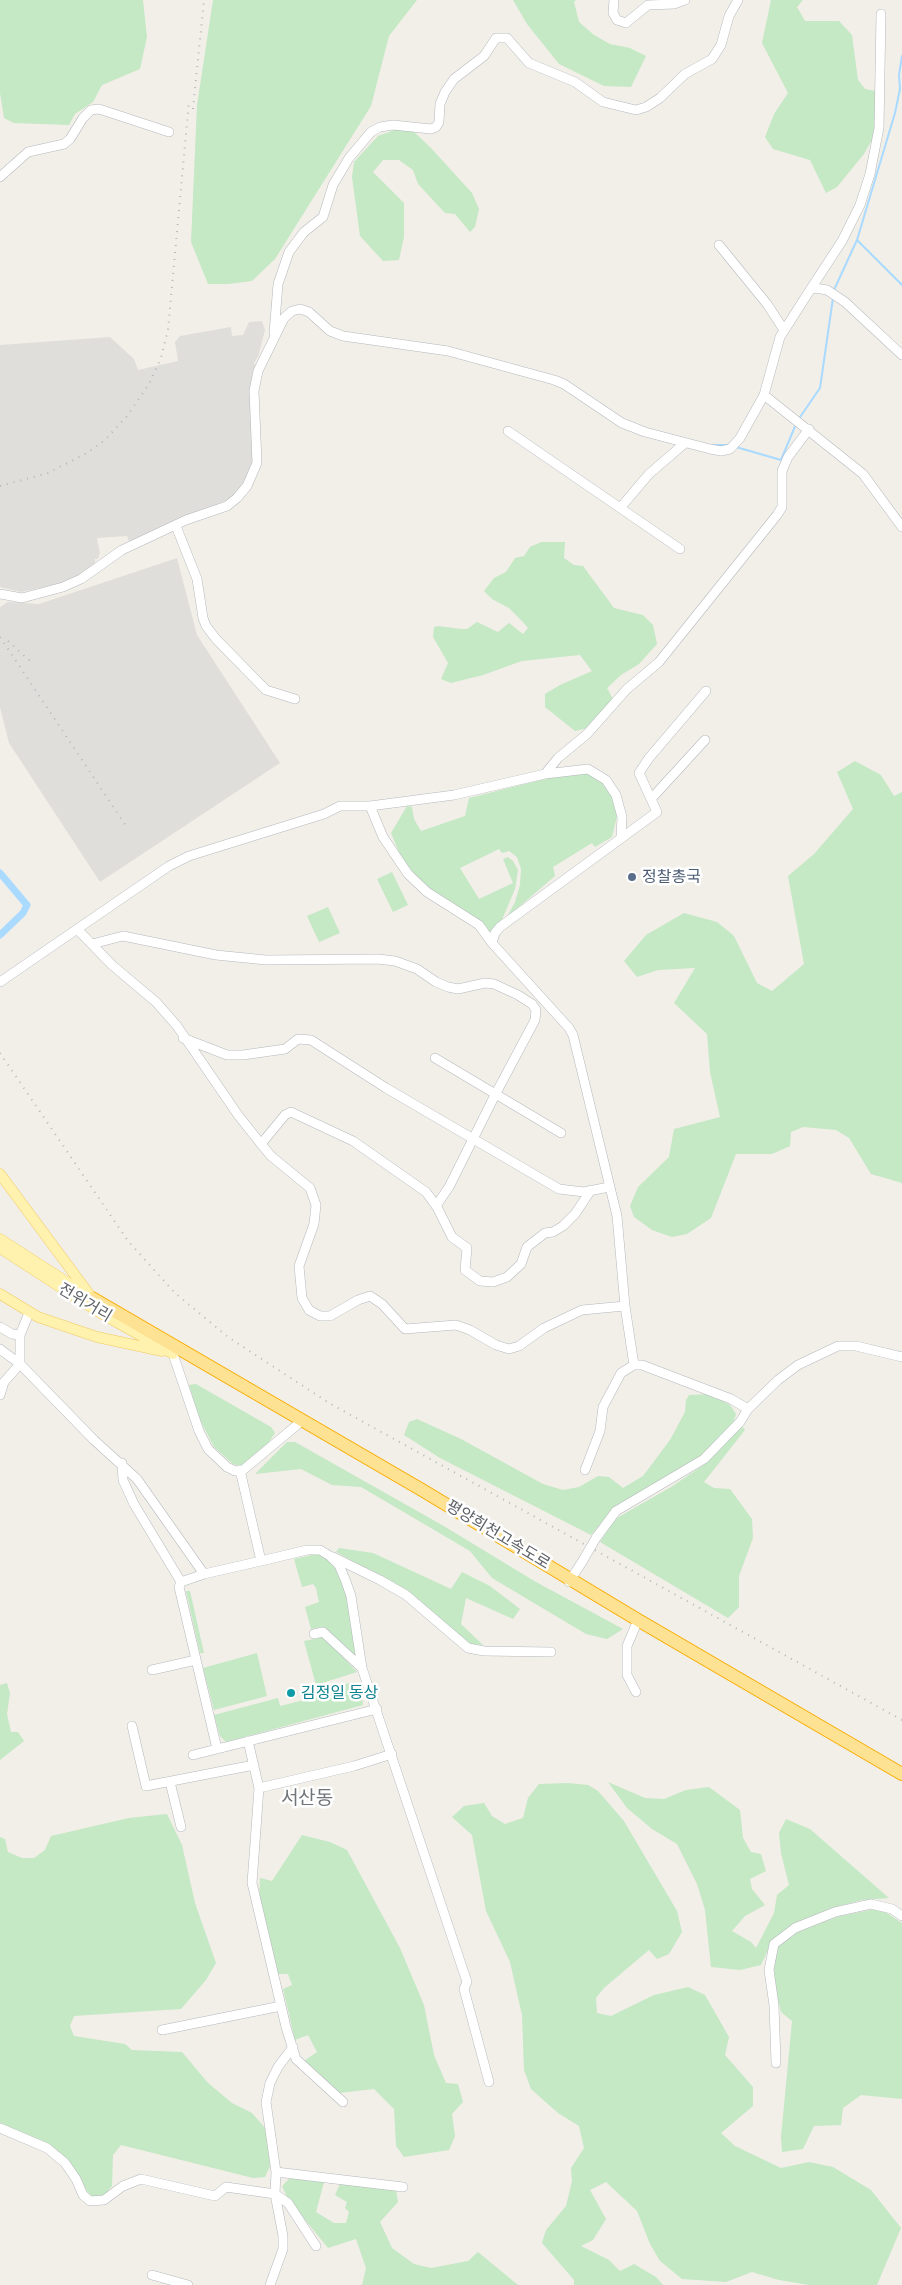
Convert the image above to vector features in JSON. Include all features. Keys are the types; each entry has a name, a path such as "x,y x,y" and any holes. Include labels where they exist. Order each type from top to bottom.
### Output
{"highway":[{"name":"평양희천고속도로","path":"92,1298 422,1490 637,1621 902,1776"},
{"name":"평양희천고속도로","path":"173,1354 570,1581"}],"main road":[{"path":"0,1174 92,1298"},
{"name":"전위거리","path":"0,1239 92,1298"},
{"name":"전위거리","path":"0,1248 90,1306 173,1354"},
{"path":"0,1294 29,1313 97,1337 173,1354"}],"street":[{"path":"614,0 613,13 617,20 626,23 648,5 674,4 685,0"},
{"path":"273,338 278,284 289,252 304,232 323,217 329,205 333,185 350,158 371,132 380,127 393,124 425,128 436,127 439,122 440,104 445,92 454,79 484,56 496,38 507,38 529,63 575,82 603,102 636,110 660,98 685,74 712,59 721,45 729,16 738,0"},
{"path":"0,594 22,598 63,587 81,579 122,550 202,514 227,506 237,498 253,474 257,463 258,449 254,391 258,371 284,318 292,311 300,309 309,312 330,331 343,336 359,340 409,344 448,350 554,380 564,384 622,423 645,432 720,451 733,446 740,438 764,395 776,348 784,330 842,241 860,205 870,174 879,128 881,14"},
{"path":"0,177 28,152 56,146 70,139 83,118 91,110 99,109 169,132"},
{"path":"719,245 767,304 784,330"},
{"path":"810,290 816,288 834,294 902,355"},
{"path":"764,395 863,474 902,527"},
{"path":"545,774 558,758 587,734 627,689 659,662 778,515 782,507 782,471 788,457 809,429"},
{"path":"508,431 680,549"},
{"path":"622,508 649,474 685,443"},
{"path":"176,526 197,579 206,626 216,639 266,690 295,699"},
{"path":"492,943 495,933 500,927 621,836 657,812 639,773 706,691"},
{"path":"651,799 705,740"},
{"path":"0,982 189,856 324,814 340,806 370,806 454,796 545,774 588,769 606,780 616,795 622,817 621,836"},
{"path":"370,806 383,837 408,874 427,892 479,926 569,1028 573,1035 617,1216 624,1306 634,1365"},
{"path":"77,929 156,1002 177,1026 183,1038 261,1144 271,1156 310,1188 316,1205 314,1224 299,1266 302,1298 309,1310 320,1316 330,1316 358,1300 370,1296 382,1304 405,1329 456,1325 470,1330 496,1345 509,1349 519,1346 544,1328 582,1310 624,1306"},
{"path":"92,944 123,936 216,955 266,960 378,959 395,961 417,969 436,982 448,987 458,989 485,983 494,984 532,1004 536,1010 535,1020 495,1095 450,1188 436,1206"},
{"path":"183,1038 227,1054 243,1055 285,1049 298,1039 311,1040 386,1088 474,1138 559,1190 584,1192 609,1187"},
{"path":"435,1058 561,1133"},
{"path":"261,1144 285,1115 291,1112 354,1141 426,1192 436,1206 452,1237 467,1248 465,1270 480,1281 493,1282 507,1277 521,1264 527,1247 534,1239 563,1226 575,1214 592,1190"},
{"path":"0,1391 4,1382 20,1364 20,1335 29,1313"},
{"path":"0,1327 12,1334 20,1335"},
{"path":"570,1581 596,1538 616,1511 704,1460 740,1422 748,1409 778,1380 798,1365 838,1346 856,1346 902,1357"},
{"path":"0,1349 20,1364 94,1440 122,1463 137,1479 204,1574"},
{"path":"173,1354 191,1411 208,1450 227,1467 240,1470 260,1457 297,1425"},
{"path":"585,1470 600,1431 603,1407 621,1374 634,1365 642,1365 731,1399 748,1409"},
{"path":"122,1463 123,1480 134,1504 181,1582 179,1587 217,1749"},
{"path":"240,1470 261,1561"},
{"path":"181,1582 204,1574 307,1550 320,1550 380,1580 406,1596 468,1648 484,1651 551,1652"},
{"path":"330,1556 339,1565 351,1596 362,1668 467,1982 464,1989 490,2082"},
{"path":"636,1692 627,1675 627,1646 637,1621"},
{"path":"314,1634 323,1632 362,1668"},
{"path":"152,1670 196,1660"},
{"path":"193,1755 377,1709"},
{"path":"132,1726 146,1786 254,1765"},
{"path":"248,1741 259,1788 252,1883 281,2006 296,2058 303,2067 342,2102"},
{"path":"259,1788 354,1766 392,1754"},
{"path":"170,1782 180,1827"},
{"path":"776,2063 774,2005 769,1970 774,1944 795,1928 835,1912 871,1904 892,1910 902,1916"},
{"path":"162,2030 281,2006"},
{"path":"270,2285 283,2249 284,2236 275,2194 276,2172 266,2102 270,2084 278,2067 292,2047"},
{"path":"0,2128 47,2148 65,2164 76,2179 82,2195 90,2201 104,2200 123,2186 141,2180 215,2196 226,2187 275,2194 288,2204 316,2246"},
{"path":"276,2172 402,2187"},
{"path":"152,2275 188,2285"}],"shaded area":[{"path":"262,321 265,330 258,357 254,363 256,368 254,456 251,471 246,481 231,498 130,544 127,536 97,538 100,553 98,559 95,559 95,565 89,571 58,584 21,592 0,587 0,345 110,337 134,359 138,370 178,361 175,342 180,336 231,327 232,336 243,335 249,322"},
{"path":"177,558 197,635 280,763 100,882 9,743 0,707 0,607 8,602 39,604"}],"green space":[{"path":"0,0 143,0 147,37 140,69 102,85 93,102 75,114 69,125 14,123 4,118 0,93"},
{"path":"213,0 417,0 389,36 371,106 275,259 252,281 228,284 208,284 191,242 197,105"},
{"path":"513,0 576,0 574,2 579,22 594,35 610,44 630,48 646,56 631,87 604,86 559,64 527,24"},
{"path":"771,0 803,0 797,7 805,21 839,21 852,35 858,80 865,89 876,91 877,108 872,140 864,154 837,187 826,193 810,160 773,149 765,137 774,114 788,93 762,43"},
{"path":"400,128 414,132 430,147 472,193 479,209 475,227 470,232 455,214 445,213 418,184 413,170 399,160 383,160 373,172 404,203 404,237 399,260 383,261 360,236 352,177 354,162 378,136"},
{"path":"541,542 565,542 564,558 574,565 583,566 614,608 643,615 653,625 657,644 639,664 621,675 607,688 613,699 588,728 575,731 545,707 545,694 592,671 580,655 522,661 483,675 451,683 441,679 448,663 433,637 434,627 467,629 477,622 498,632 509,623 523,634 528,628 522,621 509,608 492,599 484,591 494,578 506,572 515,558 524,556 530,547"},
{"path":"855,761 881,775 894,796 902,792 902,1183 871,1174 849,1138 836,1130 803,1127 791,1132 790,1146 772,1154 736,1154 711,1218 687,1234 672,1237 652,1230 634,1217 630,1206 638,1187 669,1157 674,1129 720,1117 710,1072 707,1034 674,1003 695,968 658,970 637,977 624,961 646,935 684,913 717,922 734,936 757,983 772,991 804,964 788,876 814,854 853,809 837,772"},
{"path":"584,772 602,780 615,801 617,816 612,837 595,847 592,843 553,867 555,876 507,917 515,902 520,885 521,869 517,857 509,851 502,853 499,849 460,868 479,899 513,883 503,859 508,857 513,861 518,870 515,889 501,922 489,934 426,887 402,859 391,833 407,806 412,807 414,819 421,831 465,816 469,798 560,775"},
{"path":"392,872 408,905 393,912 377,879"},
{"path":"328,907 340,933 319,942 307,916"},
{"path":"196,1384 271,1427 275,1433 269,1442 246,1464 240,1466 233,1464 214,1447 199,1418 189,1385"},
{"path":"711,1394 730,1405 736,1414 734,1421 701,1456 610,1513 591,1535 440,1458 404,1435 409,1422 417,1419 461,1439 543,1484 563,1490 579,1487 598,1476 609,1477 623,1488 643,1476 670,1440 685,1412 686,1400 689,1395"},
{"path":"741,1425 745,1430 704,1482 714,1488 730,1489 752,1519 753,1538 739,1576 739,1607 728,1618 600,1542 615,1519 671,1487 705,1464"},
{"path":"287,1442 295,1442 442,1525 536,1582 623,1629 607,1639 586,1634 492,1578 470,1551 361,1487 332,1485 301,1469 255,1474"},
{"path":"339,1548 373,1553 451,1589 462,1572 490,1586 520,1609 513,1619 466,1598 461,1624 483,1645 469,1644 380,1576 336,1552"},
{"path":"316,1554 326,1557 334,1564 345,1587 356,1656 322,1627 311,1629 305,1607 319,1602 316,1588 313,1584 302,1587 294,1559"},
{"path":"186,1591 190,1591 204,1653 200,1653"},
{"path":"324,1637 357,1672 316,1685 304,1641"},
{"path":"257,1653 267,1696 214,1710 203,1668"},
{"path":"355,1682 363,1705 226,1742 220,1736 214,1715 278,1698 280,1706 308,1699 307,1692"},
{"path":"7,1683 10,1693 7,1714 11,1732 18,1732 24,1741 0,1760 0,1685"},
{"path":"608,1782 645,1798 664,1799 686,1790 709,1787 740,1810 743,1838 751,1852 761,1854 766,1871 750,1879 752,1889 765,1905 745,1916 732,1931 751,1942 756,1948 774,1913 777,1895 789,1885 781,1853 779,1833 786,1819 810,1829 889,1898 862,1900 829,1909 798,1923 772,1941 761,1965 740,1970 711,1967 705,1910 697,1884 677,1844 652,1829 627,1808"},
{"path":"568,1783 588,1785 598,1791 624,1821 677,1911 682,1932 669,1954 657,1959 649,1950 604,1988 596,1998 597,2013 611,2016 654,1995 688,1987 705,1995 729,2037 725,2055 753,2087 753,2106 721,2133 735,2146 781,2168 809,2162 833,2167 871,2190 901,2228 877,2285 809,2285 779,2280 752,2272 726,2282 682,2279 660,2261 650,2244 637,2211 606,2182 590,2190 606,2219 593,2240 581,2246 609,2260 620,2271 634,2264 656,2277 663,2285 574,2285 574,2280 542,2243 546,2230 566,2206 572,2181 571,2168 584,2148 579,2126 558,2113 531,2089 524,2070 522,2015 510,1962 486,1911 472,1835 452,1817 464,1806 484,1803 492,1816 505,1824 523,1818 528,1798 539,1784"},
{"path":"167,1814 182,1845 195,1903 216,1963 206,1980 181,2009 74,2016 70,2026 74,2036 125,2044 132,2050 182,2052 208,2083 232,2103 252,2113 266,2129 270,2166 265,2177 253,2178 121,2145 113,2155 112,2186 103,2196 94,2199 85,2189 72,2166 0,2124 0,1837 5,1839 8,1852 22,1858 34,1858 45,1850 51,1836 129,1818"},
{"path":"302,1835 330,1842 347,1850 400,1948 424,2005 434,2055 446,2083 458,2084 463,2102 452,2114 455,2136 449,2150 404,2157 396,2146 394,2109 374,2089 339,2093 304,2061 317,2052 308,2035 295,2040 283,1989 292,1985 288,1974 277,1974 259,1902 260,1878 272,1881"},
{"path":"875,1909 887,1913 902,1923 902,2099 861,2095 843,2108 841,2125 814,2126 803,2149 782,2152 781,2137 792,2021 781,2012 775,1988 774,1961 778,1946 795,1932 840,1916"},
{"path":"290,2178 324,2182 316,2212 334,2223 346,2223 349,2212 345,2208 347,2202 335,2195 340,2184 396,2190 398,2202 380,2222 392,2248 414,2264 431,2268 468,2261 478,2252 518,2285 362,2285 366,2268 356,2239 328,2248 288,2199 282,2186"}],"waterway":[{"path":"902,56 899,75 900,89 895,113 857,240 902,285"},
{"path":"834,290 857,240"},
{"path":"798,420 820,388 833,298"},
{"path":"736,447 781,460 796,424"},
{"path":"711,445 729,445"},
{"path":"0,873 27,905 23,913 0,935"}],"railway":[{"path":"193,109 204,0"},
{"path":"0,486 48,473 87,453 105,440 127,416 149,384 161,358 168,330 189,101"},
{"path":"0,637 128,829"},
{"path":"8,641 30,661"},
{"path":"0,1053 128,1241 175,1293 228,1337 329,1403 902,1720"}],"place":[{"name":"정찰총국","path":"632,877"},
{"name":"김정일 동상","path":"291,1693"}],"district":[{"name":"서산동","path":"307,1798"}]}
